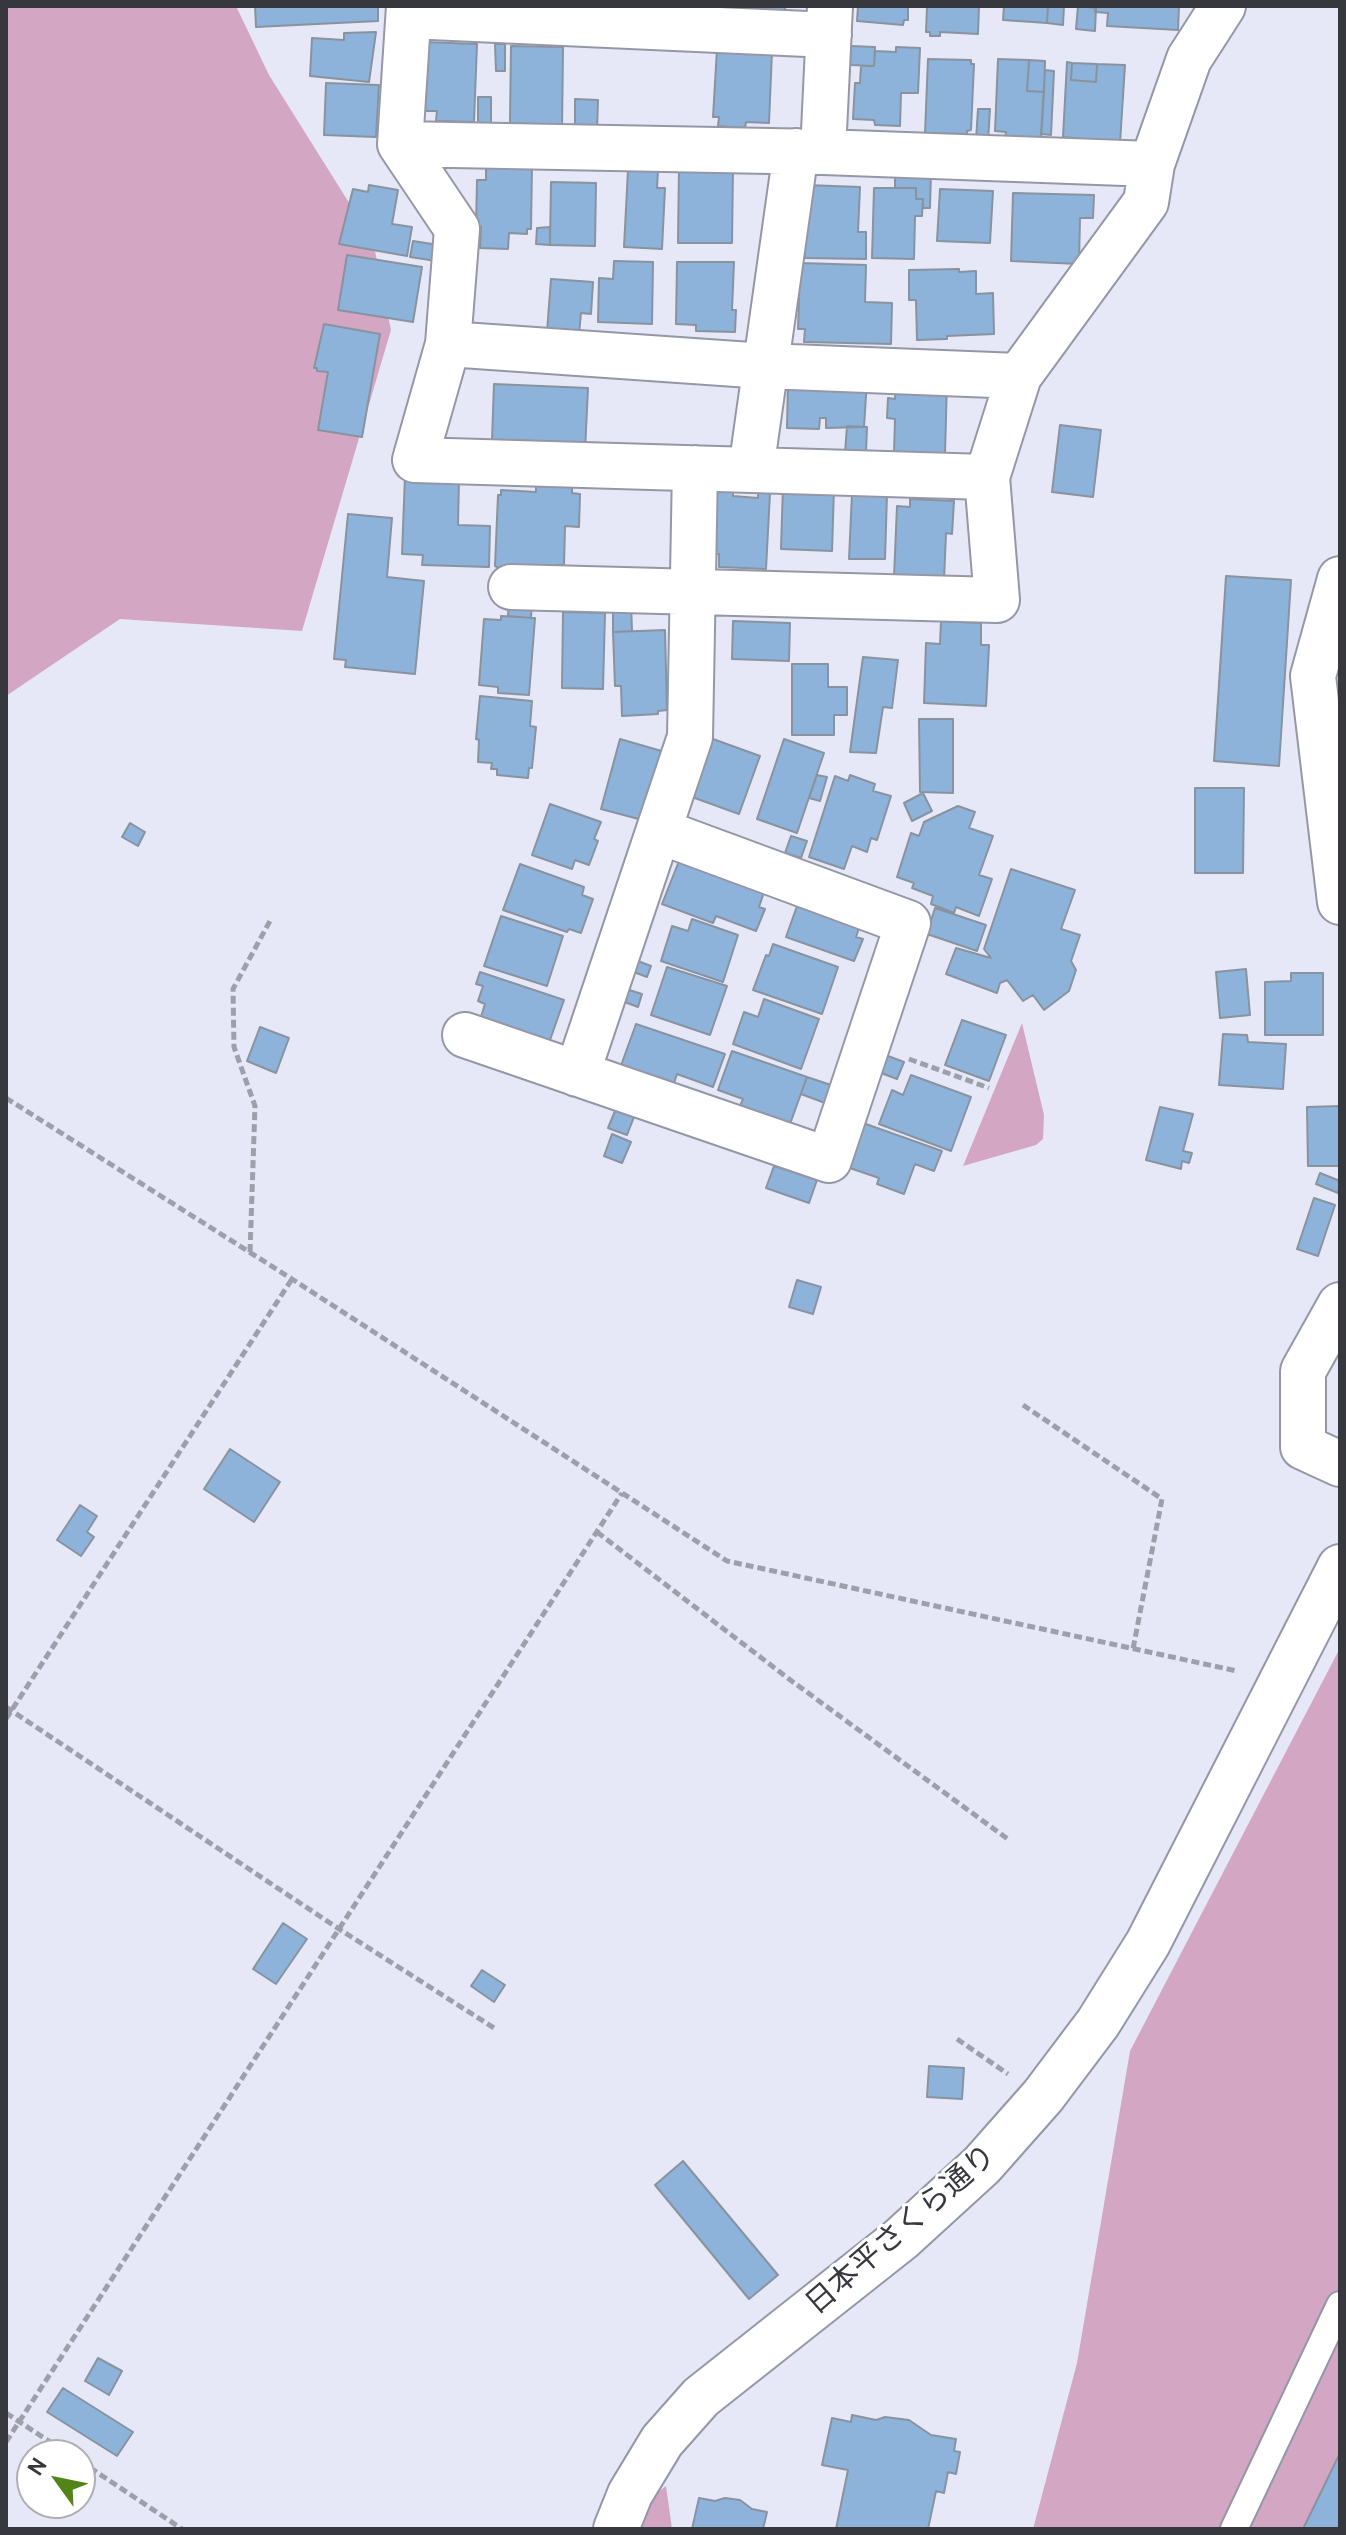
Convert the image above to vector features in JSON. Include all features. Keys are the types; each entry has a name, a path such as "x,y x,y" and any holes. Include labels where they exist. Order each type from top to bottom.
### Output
{"street":[{"path":"511,587 997,600 987,477 1019,376 1146,202 1152,164 1189,59 1223,6"},
{"path":"751,470 765,366 810,151 830,20 409,11 400,144 457,229 448,344 415,460 695,468 751,470 987,477"},
{"path":"400,144 810,151 1152,164"},
{"path":"448,344 765,366 1019,376"},
{"path":"577,1074 690,737 695,468"},
{"path":"1340,579 1313,676 1340,902"},
{"path":"465,1035 829,1160 908,923 659,831"},
{"path":"1340,1305 1303,1371 1303,1447 1340,1464"},
{"name":"日本平さくら通り","path":"616,2529 630,2494 662,2441 701,2397 901,2239 982,2165 1041,2097 1098,2023 1148,1943 1340,1567"}],"lane":[{"path":"1234,2529 1340,2305"}],"path":[{"path":"250,1253 255,1106 234,1047 233,989 271,919"},
{"path":"867,1044 989,1088"},
{"path":"6,1098 727,1561 1282,1681"},
{"path":"6,1719 9,1709 292,1279"},
{"path":"1023,1405 1162,1499 1133,1649"},
{"path":"6,2442 622,1493"},
{"path":"597,1532 789,1679 1009,1840"},
{"path":"9,1709 339,1929 494,2028"},
{"path":"957,2039 1041,2097"},
{"path":"6,2413 46,2439"},
{"path":"96,2472 182,2529"}],"shaded area":[{"path":"6,6 236,6 269,75 373,241 391,330 302,631 120,619 6,696"},
{"path":"1022,1023 1044,1115 1043,1139 1036,1145 963,1166"},
{"path":"1340,1648 1340,2529 1033,2529 1077,2363 1130,2051"},
{"path":"666,2486 672,2529 628,2529 635,2510"}],"building":[{"path":"255,6 378,6 378,21 256,27"},
{"path":"737,6 785,6 785,14 737,12"},
{"path":"858,6 908,6 908,20 904,20 903,25 857,21"},
{"path":"927,6 979,6 978,34 940,32 940,36 930,36 930,32 926,32"},
{"path":"1004,6 1048,6 1047,23 1003,20"},
{"path":"1048,6 1064,6 1063,25 1047,23"},
{"path":"1078,6 1096,8 1095,31 1076,29"},
{"path":"1096,6 1179,6 1178,30 1107,26 1108,13 1095,12"},
{"path":"376,32 369,82 310,76 312,38 344,40 344,33"},
{"path":"423,42 477,44 474,122 436,121 437,111 425,111 426,91 421,91"},
{"path":"495,44 505,44 505,71 496,71"},
{"path":"511,46 563,47 562,130 531,129 532,124 510,123"},
{"path":"851,46 875,47 874,66 850,65"},
{"path":"896,47 920,48 918,93 901,93 900,126 875,125 874,120 853,119 855,83 860,83 861,66 874,66 875,51 896,52"},
{"path":"717,49 772,51 769,123 746,122 745,128 718,126 719,117 713,117"},
{"path":"928,59 971,60 974,64 971,130 967,134 925,133"},
{"path":"998,59 1029,60 1027,91 1044,92 1041,140 1005,138 1006,132 995,131"},
{"path":"1029,60 1045,61 1044,92 1027,91"},
{"path":"1067,62 1072,63 1071,80 1096,82 1097,64 1125,65 1120,143 1063,137"},
{"path":"1072,63 1097,64 1096,82 1071,80"},
{"path":"1045,70 1054,71 1051,135 1041,134"},
{"path":"326,83 379,85 376,137 324,135"},
{"path":"478,97 491,97 491,126 478,126"},
{"path":"575,99 598,100 597,132 575,131"},
{"path":"978,109 990,109 988,141 976,140"},
{"path":"486,164 532,165 531,229 527,229 527,234 509,233 508,249 480,248 481,227 476,227 477,180 486,180"},
{"path":"679,165 733,166 732,243 678,243"},
{"path":"628,170 658,171 657,188 665,188 662,249 624,247"},
{"path":"895,170 931,172 930,208 923,208 923,199 916,199 916,188 895,188"},
{"path":"551,182 596,183 595,246 550,245"},
{"path":"369,185 398,190 392,224 412,227 407,256 339,244 353,189 368,192"},
{"path":"806,185 860,187 858,232 866,232 866,259 805,258"},
{"path":"874,188 916,188 916,199 923,199 922,216 915,216 914,259 872,258"},
{"path":"940,189 993,191 990,243 937,241"},
{"path":"1013,193 1094,195 1093,218 1080,218 1079,264 1011,261"},
{"path":"550,227 550,245 536,244 537,228"},
{"path":"413,241 445,246 443,262 410,257"},
{"path":"347,255 422,267 413,322 338,310"},
{"path":"614,261 653,262 652,324 598,322 599,278 613,279"},
{"path":"677,262 734,262 732,310 736,310 735,332 696,331 696,325 676,324"},
{"path":"800,263 866,265 865,302 892,303 891,344 804,342 805,329 798,329"},
{"path":"959,269 959,272 976,271 976,294 993,293 994,334 917,340 916,300 909,300 909,270"},
{"path":"551,279 593,282 591,314 581,313 579,334 547,332"},
{"path":"324,324 380,334 362,437 318,430 328,372 314,368"},
{"path":"896,379 947,381 945,454 894,453 895,419 887,418 888,398 895,399"},
{"path":"788,380 867,380 864,427 826,428 826,418 820,418 819,429 787,428"},
{"path":"494,384 588,388 585,451 533,449 533,441 492,440"},
{"path":"1060,425 1101,430 1093,497 1052,492"},
{"path":"847,426 867,427 866,453 845,453"},
{"path":"405,476 459,478 458,525 490,526 489,567 422,565 423,555 402,554"},
{"path":"536,478 572,479 572,493 580,494 579,527 565,526 564,565 558,565 558,571 499,568 495,566 498,495 501,495 501,490 536,492"},
{"path":"783,485 834,488 832,551 781,549"},
{"path":"715,491 758,498 758,492 770,493 766,569 719,567 719,554 712,554"},
{"path":"852,493 887,494 885,559 849,559"},
{"path":"910,499 954,501 952,534 946,533 944,580 894,577 897,506 910,507"},
{"path":"348,514 392,518 387,577 424,581 415,674 345,667 346,660 334,659"},
{"path":"1226,576 1291,580 1279,766 1214,761"},
{"path":"509,600 532,602 531,618 508,616"},
{"path":"631,601 632,631 613,632 613,602"},
{"path":"563,612 605,613 603,689 562,688"},
{"path":"501,616 535,618 529,695 498,693 498,687 479,685 484,619 501,620"},
{"path":"733,621 790,623 789,661 732,659"},
{"path":"941,621 981,623 981,645 989,645 986,706 924,703 926,643 940,644"},
{"path":"665,630 667,710 658,711 658,714 622,716 621,686 615,686 613,632"},
{"path":"863,657 898,660 892,708 883,707 876,753 850,752"},
{"path":"792,664 828,664 828,687 847,687 847,715 834,715 834,735 792,735"},
{"path":"480,696 532,701 530,726 536,727 532,768 529,768 528,778 497,775 497,769 491,769 492,763 478,762 479,740 476,739"},
{"path":"919,719 953,719 953,793 920,792"},
{"path":"620,739 665,752 646,821 601,809"},
{"path":"713,739 760,756 739,814 692,797"},
{"path":"784,739 824,753 797,833 757,819"},
{"path":"817,775 827,777 820,801 809,798"},
{"path":"850,775 875,784 873,791 891,796 877,840 871,838 867,852 852,846 844,869 809,857 835,776 848,781"},
{"path":"1195,788 1244,788 1243,873 1195,873"},
{"path":"923,793 932,811 912,821 904,803"},
{"path":"550,804 601,822 589,865 575,860 572,869 532,855"},
{"path":"958,806 975,812 969,828 993,836 979,875 992,879 979,916 956,907 954,913 931,904 933,896 912,888 914,883 897,877 911,833 919,836 924,822"},
{"path":"130,823 145,832 138,846 122,837"},
{"path":"791,836 807,841 801,858 785,853"},
{"path":"681,856 764,892 759,907 765,909 756,931 716,916 713,923 662,904"},
{"path":"520,864 584,887 582,895 593,899 581,933 569,929 567,932 503,910"},
{"path":"1011,869 1075,890 1061,929 1080,935 1071,961 1076,970 1069,991 1044,1010 1033,995 1023,1001 1007,980 1000,983 997,993 946,974 956,948 991,958 984,949"},
{"path":"802,892 864,914 856,937 863,939 854,961 786,937"},
{"path":"935,908 986,925 977,951 927,934"},
{"path":"501,916 563,936 547,986 484,966"},
{"path":"692,919 738,935 723,982 661,961 672,926 688,931"},
{"path":"773,944 838,967 822,1014 753,990"},
{"path":"635,960 651,966 647,977 631,971"},
{"path":"667,967 727,986 710,1035 651,1015"},
{"path":"1246,969 1250,1015 1220,1018 1216,972"},
{"path":"480,972 564,1000 549,1043 480,1020 485,1004 478,1001 483,986 476,984"},
{"path":"1291,973 1323,973 1323,1035 1265,1035 1265,982 1291,981"},
{"path":"626,989 642,994 638,1007 622,1001"},
{"path":"764,999 819,1019 801,1069 733,1044 744,1012 758,1017"},
{"path":"962,1020 1006,1035 989,1081 945,1065"},
{"path":"636,1024 725,1054 713,1087 677,1074 672,1089 619,1071"},
{"path":"260,1027 289,1038 276,1073 247,1061"},
{"path":"1223,1034 1247,1035 1248,1042 1286,1044 1283,1089 1219,1085"},
{"path":"732,1051 807,1077 790,1124 740,1106 743,1099 718,1090"},
{"path":"880,1053 904,1062 897,1079 873,1070"},
{"path":"911,1075 971,1097 951,1151 879,1124 892,1090 903,1095"},
{"path":"807,1077 831,1085 825,1103 801,1094"},
{"path":"1340,1106 1340,1166 1308,1166 1307,1107"},
{"path":"1160,1107 1193,1114 1183,1151 1192,1153 1189,1163 1182,1161 1181,1169 1146,1160"},
{"path":"615,1111 634,1117 627,1135 608,1128"},
{"path":"863,1123 942,1151 934,1171 915,1164 904,1194 877,1184 879,1178 847,1167"},
{"path":"612,1134 631,1142 622,1163 604,1156"},
{"path":"774,1166 817,1180 809,1203 766,1188"},
{"path":"1320,1173 1340,1181 1338,1193 1316,1184"},
{"path":"1314,1198 1335,1205 1318,1256 1297,1249"},
{"path":"797,1280 821,1287 813,1314 789,1307"},
{"path":"230,1449 280,1482 254,1522 204,1489"},
{"path":"80,1505 97,1516 87,1532 94,1537 81,1556 57,1540"},
{"path":"283,1923 307,1939 276,1984 253,1969"},
{"path":"482,1970 505,1985 494,2002 471,1986"},
{"path":"929,2066 964,2068 962,2099 927,2097"},
{"path":"683,2161 778,2275 749,2299 655,2185"},
{"path":"98,2358 122,2371 109,2395 85,2381"},
{"path":"63,2388 133,2432 117,2456 96,2443 96,2439 90,2439 47,2412"},
{"path":"852,2415 876,2420 885,2417 909,2420 931,2435 956,2439 954,2451 960,2452 956,2474 948,2472 944,2493 936,2491 928,2529 836,2529 848,2470 822,2465 832,2418 851,2422"},
{"path":"1340,2453 1340,2529 1303,2529"},
{"path":"699,2498 740,2500 752,2509 767,2512 763,2529 692,2529"}]}
